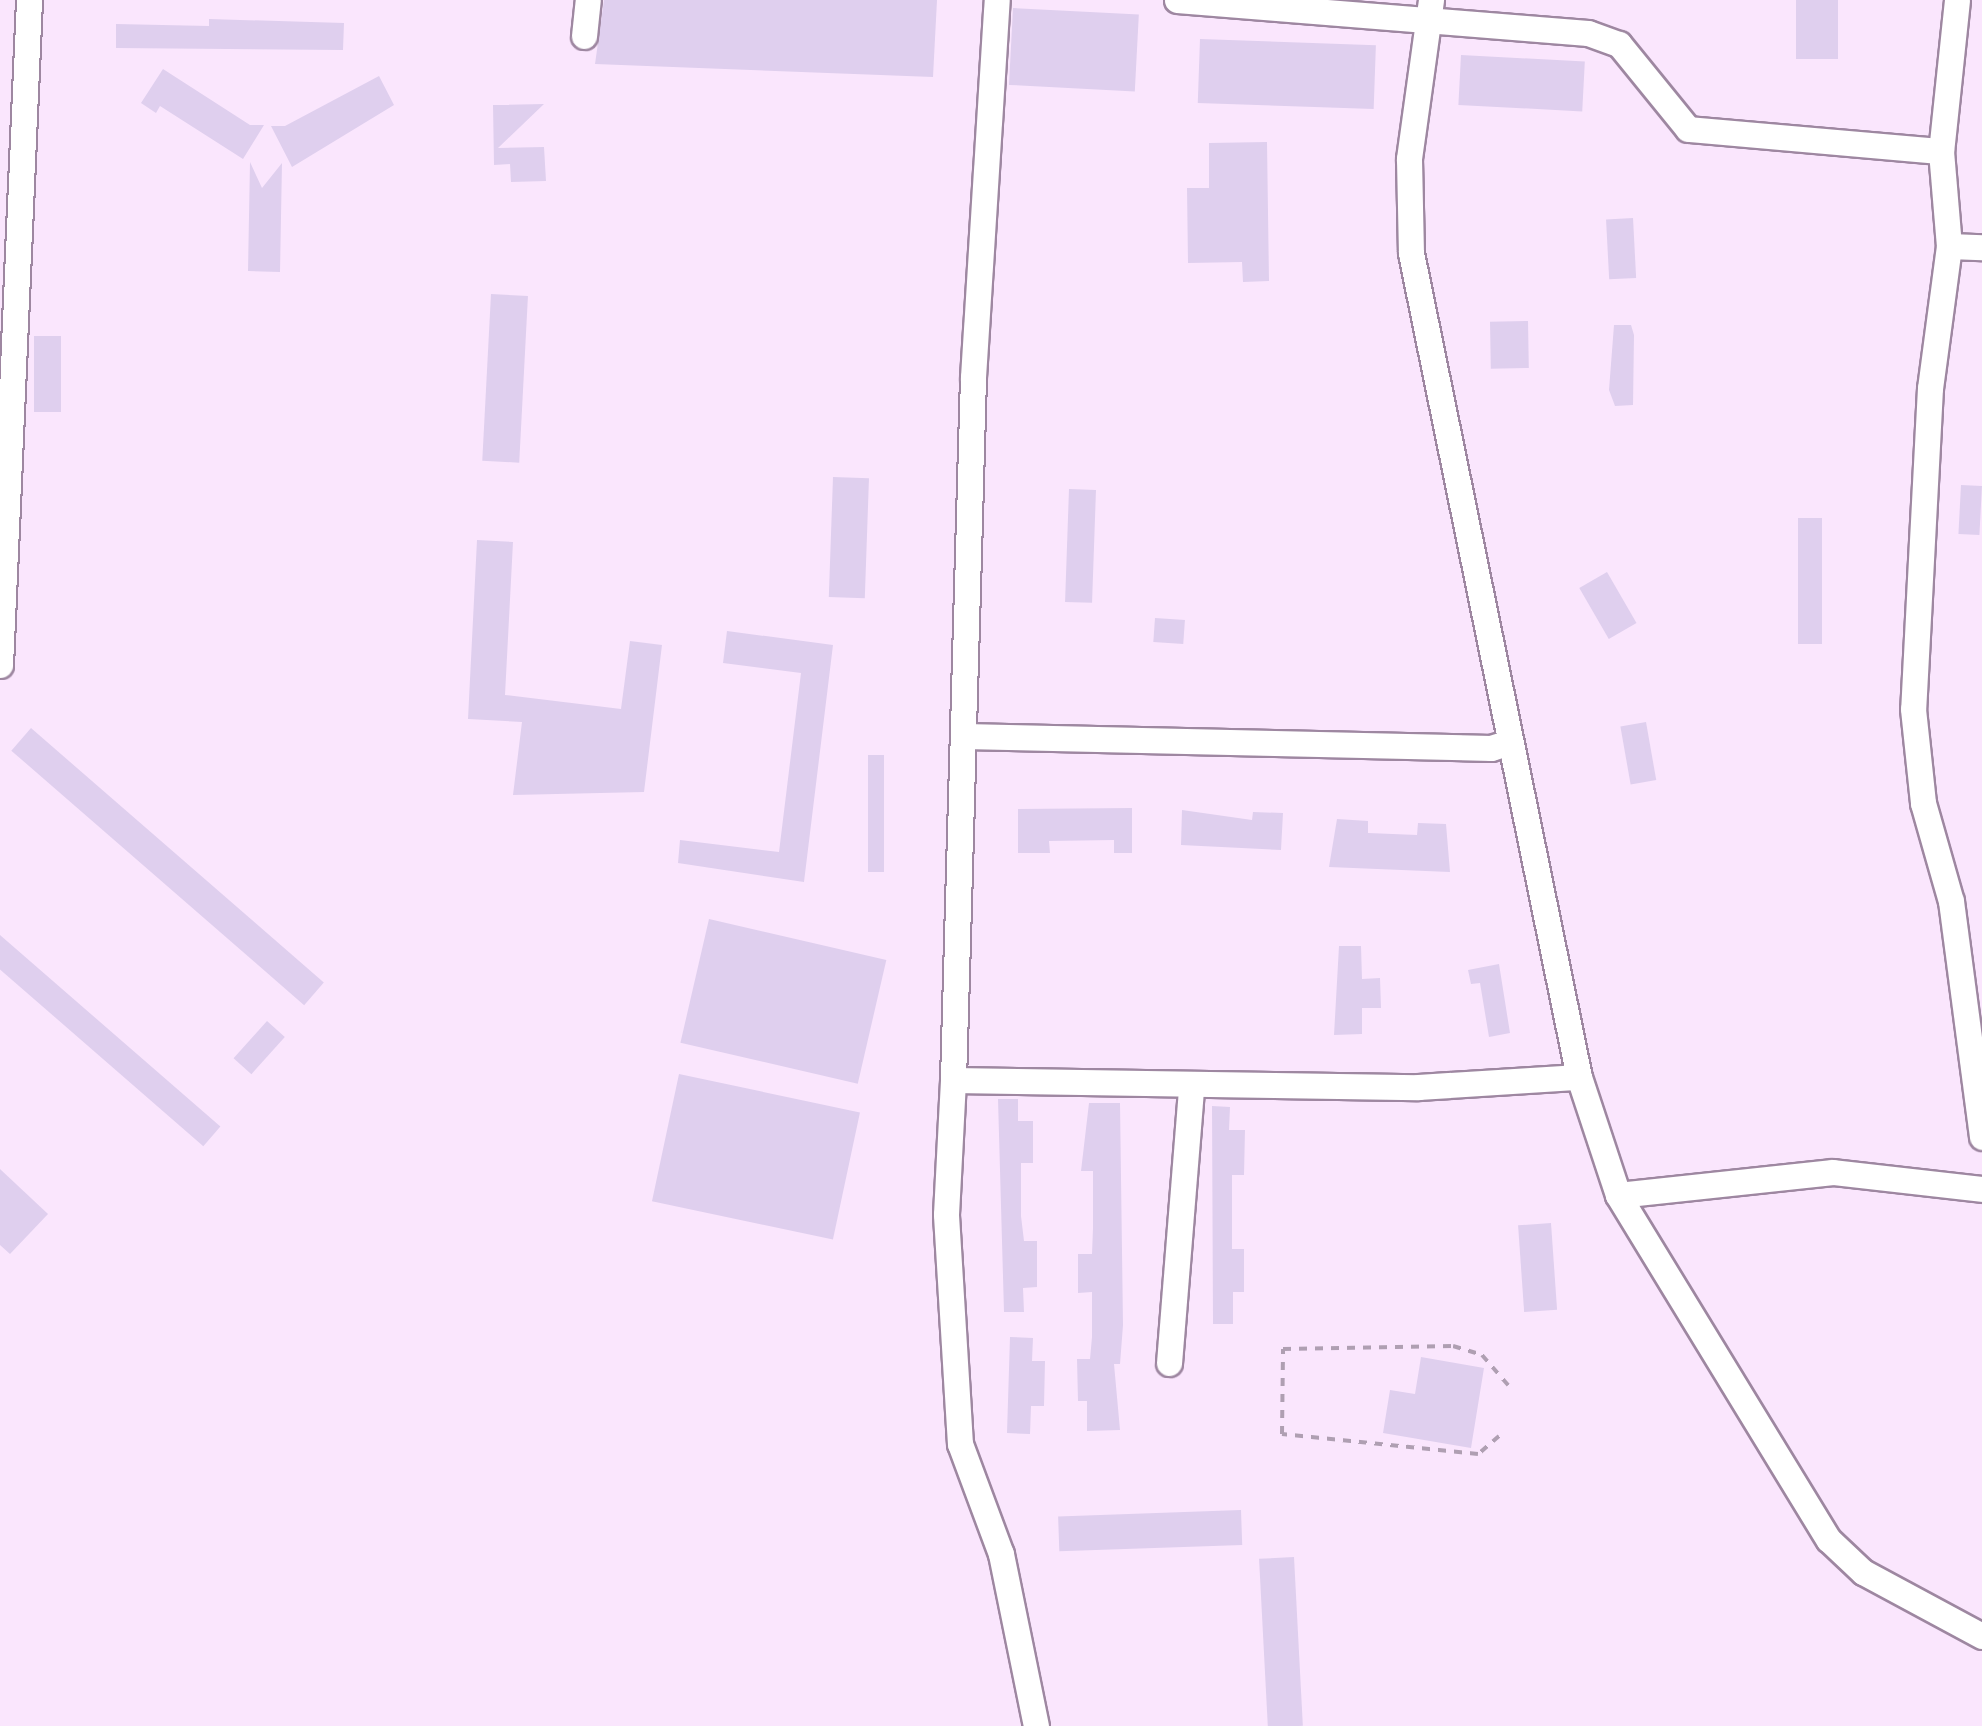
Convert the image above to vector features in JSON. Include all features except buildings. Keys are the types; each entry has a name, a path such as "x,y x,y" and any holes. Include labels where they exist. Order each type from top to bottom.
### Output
{"street":[{"path":"0,665 28,0"},
{"path":"584,36 588,0"},
{"path":"997,0 974,376 946,1214 960,1444 1002,1554 1036,1726"},
{"path":"1177,0 1429,13 1588,32 1619,44 1688,129 1705,134 1941,151"},
{"path":"1957,0 1941,151 1949,246 1930,388 1913,709 1922,802 1950,901 1982,1137"},
{"path":"1429,13 1409,159 1411,253 1579,1077 1618,1195 1829,1540 1863,1572 1982,1636"},
{"path":"1949,246 1982,248"},
{"path":"964,736 1510,742"},
{"path":"953,1080 1191,1088 1579,1077"},
{"path":"1170,1363 1191,1088"},
{"path":"1618,1195 1834,1172 1982,1189"}],"path":[{"path":"1498,1436 1478,1454 1282,1434 1283,1349 1439,1344 1482,1355 1508,1384"}]}
